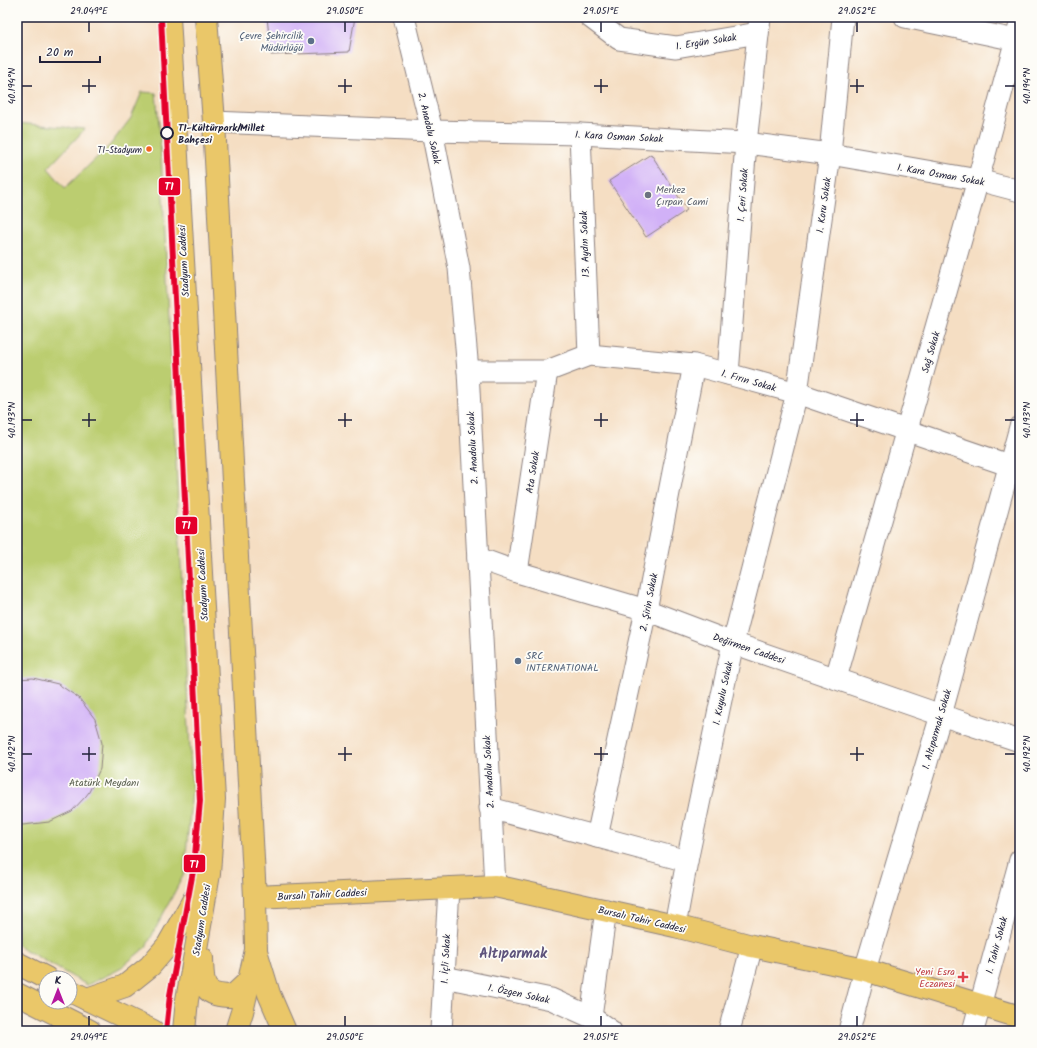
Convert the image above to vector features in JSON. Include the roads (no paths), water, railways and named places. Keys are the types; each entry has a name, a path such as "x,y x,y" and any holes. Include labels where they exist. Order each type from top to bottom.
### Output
{"main road":[{"name":"Stadyum Caddesi","path":"169,17 214,799 209,874 187,1000 184,1031"},
{"path":"206,17 214,122 255,897 256,950 242,1012 236,1031"},
{"path":"78,995 125,986 150,966 168,945 209,874"},
{"name":"Bursalı Tahir Caddesi","path":"255,897 494,886 675,926 752,946 865,970 1020,1017"},
{"path":"202,918 202,974 206,987 216,996 233,996 249,981"},
{"path":"256,950 269,994 285,1031"},
{"path":"17,963 38,974"},
{"path":"17,994 90,1031"},
{"path":"78,995 153,1031"}],"street":[{"name":"2. Anadolu Sokak","path":"404,17 432,131 459,268 468,371 494,886"},
{"name":"1. Ergün Sokak","path":"590,17 619,39 676,48 759,25"},
{"name":"1. Koru Sokak","path":"797,393 830,154 844,17"},
{"path":"905,17 1018,32"},
{"name":"1. Çeri Sokak","path":"728,374 746,143 759,25"},
{"name":"Sağ Sokak","path":"836,678 908,431 1018,32"},
{"name":"1. Kara Osman Sokak","path":"214,122 432,131 580,134 746,143 830,154 978,180 1020,191"},
{"name":"13. Aydın Sokak","path":"580,134 589,355"},
{"name":"1. Fırın Sokak","path":"468,371 547,371 589,355 694,365 797,393 1014,467"},
{"name":"2. Şirin Sokak","path":"597,837 646,610 694,365"},
{"name":"Ata Sokak","path":"516,572 547,371"},
{"name":"1. Kuyulu Sokak","path":"675,926 687,861 733,643 797,393"},
{"name":"1. Altıparmak Sokak","path":"849,1031 865,970 1014,467 1020,427"},
{"name":"Değirmen Caddesi","path":"478,558 516,572 646,610 733,643 1020,741"},
{"path":"490,808 687,861"},
{"name":"1. Tahir Sokak","path":"973,1031 1020,860"},
{"name":"1. İçli Sokak","path":"441,1031 449,888"},
{"path":"591,1017 606,910"},
{"path":"729,1031 752,946"},
{"name":"1. Özgen Sokak","path":"444,977 551,999 591,1017 611,1031"}],"place":[{"name":"Çevre Şehircilik Müdürlüğü","path":"311,41"},
{"name":"T1-Kültürpark/Millet Bahçesi","path":"167,133"},
{"name":"T1-Stadyum","path":"149,149"},
{"name":"Merkez Çırpan Cami","path":"648,195"},
{"name":"SRC INTERNATIONAL","path":"518,661"},
{"name":"Yeni Esra Eczanesi","path":"963,977"}],"district":[{"name":"Altıparmak","path":"513,953"}],"park label":[{"name":"Atatürk Meydanı","path":"104,782"}]}
